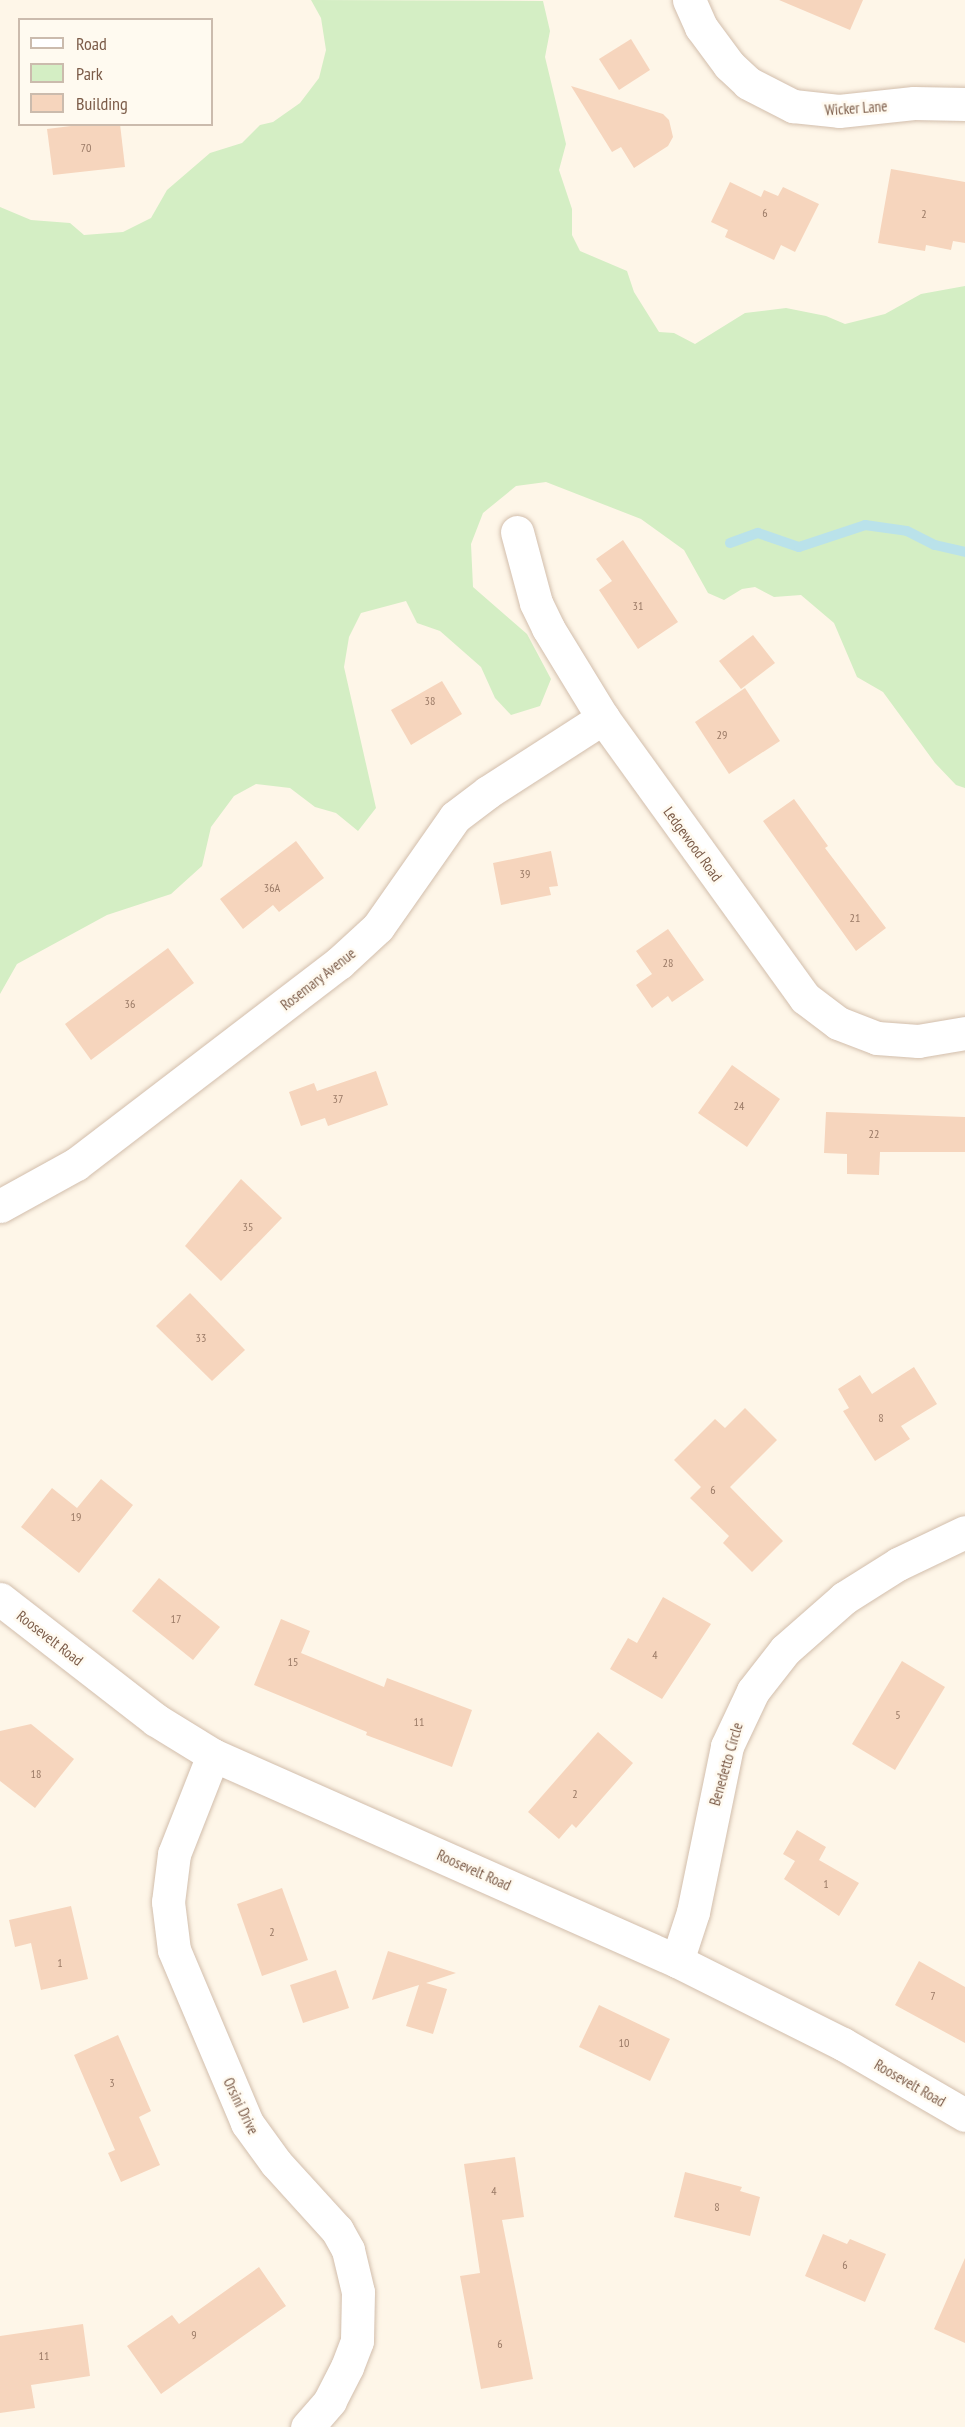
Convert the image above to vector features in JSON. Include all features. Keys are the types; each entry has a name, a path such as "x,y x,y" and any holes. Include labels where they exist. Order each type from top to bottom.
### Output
{"street":[{"name":"Wicker Lane","path":"689,0 701,27 729,65 748,83 793,106 839,111 914,103 965,104"},
{"name":"Ledgewood Road","path":"517,532 543,621 603,718 792,982 820,1011 857,1032 897,1042 965,1033"},
{"name":"Rosemary Avenue","path":"0,1206 76,1164 339,963 378,927 455,817 488,792 603,718"},
{"name":"Benedetto Circle","path":"677,1961 693,1912 727,1746 753,1691 785,1650 844,1598 871,1579 965,1532"},
{"name":"Roosevelt Road","path":"0,1599 156,1720 213,1755 677,1961 843,2044 965,2115"},
{"name":"Orsini Drive","path":"213,1755 174,1854 168,1902 174,1950 247,2123 276,2163 337,2230 348,2250 358,2292 357,2341 330,2401 307,2427"}],"green space":[{"path":"311,0 543,1 550,31 545,57 566,144 559,170 572,209 572,235 580,251 627,271 634,292 659,332 674,333 695,344 745,313 786,308 826,316 845,324 885,314 921,294 965,286 965,788 956,785 935,763 883,692 857,677 834,623 801,595 774,597 755,587 742,589 724,600 708,593 684,550 641,519 546,482 516,486 483,513 471,544 473,587 527,634 551,679 540,706 511,715 495,698 481,667 440,631 417,623 406,601 361,613 349,637 344,667 376,808 358,831 336,813 315,807 290,788 256,784 234,796 211,827 202,866 171,894 107,915 17,964 0,994 0,207 31,220 70,223 84,235 123,232 151,218 167,190 210,153 242,143 260,125 273,122 300,103 319,78 326,50 321,18"}],"building":[{"path":"779,0 863,0 850,30"},
{"path":"631,39 650,70 619,90 599,59"},
{"path":"571,86 663,114 669,120 673,137 668,146 634,168 621,147 612,152"},
{"path":"71,126 120,126 125,167 53,175 47,129"},
{"path":"891,169 965,182 965,243 953,241 951,250 926,245 925,251 878,243"},
{"path":"730,182 761,197 764,190 778,196 783,187 819,204 795,252 781,245 774,260 725,237 728,230 711,222"},
{"path":"623,540 678,622 638,649 599,590 612,581 596,559"},
{"path":"753,635 775,663 741,689 719,661"},
{"path":"442,681 462,714 411,745 391,710"},
{"path":"745,688 780,741 729,774 695,722"},
{"path":"794,799 828,846 825,848 886,928 856,951 763,821"},
{"path":"296,841 324,878 279,912 273,905 243,929 220,899"},
{"path":"551,851 558,886 549,887 551,895 501,905 493,863"},
{"path":"668,929 704,980 672,1002 668,996 652,1008 636,985 652,974 636,951"},
{"path":"168,948 194,983 91,1060 65,1024"},
{"path":"732,1065 780,1099 747,1147 698,1113"},
{"path":"376,1071 388,1105 328,1126 325,1118 301,1126 289,1092 314,1083 317,1091"},
{"path":"826,1112 965,1117 965,1152 880,1152 879,1175 847,1174 847,1154 824,1153"},
{"path":"241,1179 282,1218 221,1281 185,1246"},
{"path":"190,1293 245,1350 212,1381 156,1326"},
{"path":"914,1367 937,1404 901,1426 910,1439 875,1461 843,1411 849,1408 838,1389 860,1375 872,1394"},
{"path":"745,1408 777,1440 730,1487 783,1541 752,1572 723,1543 729,1536 690,1498 701,1487 674,1460 715,1419 725,1428"},
{"path":"101,1479 133,1505 79,1573 21,1527 52,1488 77,1508"},
{"path":"159,1578 220,1627 193,1660 132,1611"},
{"path":"663,1597 711,1624 662,1699 610,1669 628,1638 637,1643"},
{"path":"281,1619 310,1631 301,1653 384,1687 387,1678 472,1710 452,1767 366,1735 367,1732 254,1685"},
{"path":"902,1661 945,1687 895,1770 852,1744"},
{"path":"31,1724 74,1759 35,1808 0,1781 0,1731"},
{"path":"598,1732 633,1763 576,1828 572,1824 559,1839 528,1812"},
{"path":"797,1830 826,1847 819,1860 859,1883 839,1916 784,1879 795,1861 783,1854"},
{"path":"282,1888 308,1960 262,1976 237,1904"},
{"path":"71,1906 88,1979 41,1990 31,1943 15,1947 9,1920"},
{"path":"388,1951 456,1973 426,1983 447,1989 433,2034 406,2026 419,1985 372,2000"},
{"path":"919,1961 965,1987 965,2043 895,2005"},
{"path":"336,1970 349,2008 303,2023 290,1985"},
{"path":"599,2005 670,2039 650,2081 579,2047"},
{"path":"118,2035 151,2111 139,2117 160,2165 121,2182 108,2153 115,2150 74,2055"},
{"path":"515,2157 524,2217 502,2220 533,2379 481,2389 460,2276 480,2273 464,2164"},
{"path":"685,2172 742,2187 740,2191 760,2197 750,2236 674,2217"},
{"path":"823,2234 847,2244 850,2239 886,2254 865,2302 805,2276"},
{"path":"965,2258 965,2343 934,2329"},
{"path":"259,2267 286,2306 161,2394 127,2346 172,2315 179,2324"},
{"path":"83,2324 90,2376 31,2385 35,2408 0,2413 0,2336"}],"waterway":[{"path":"730,543 758,533 799,547 865,525 907,531 935,545 965,552"}]}
